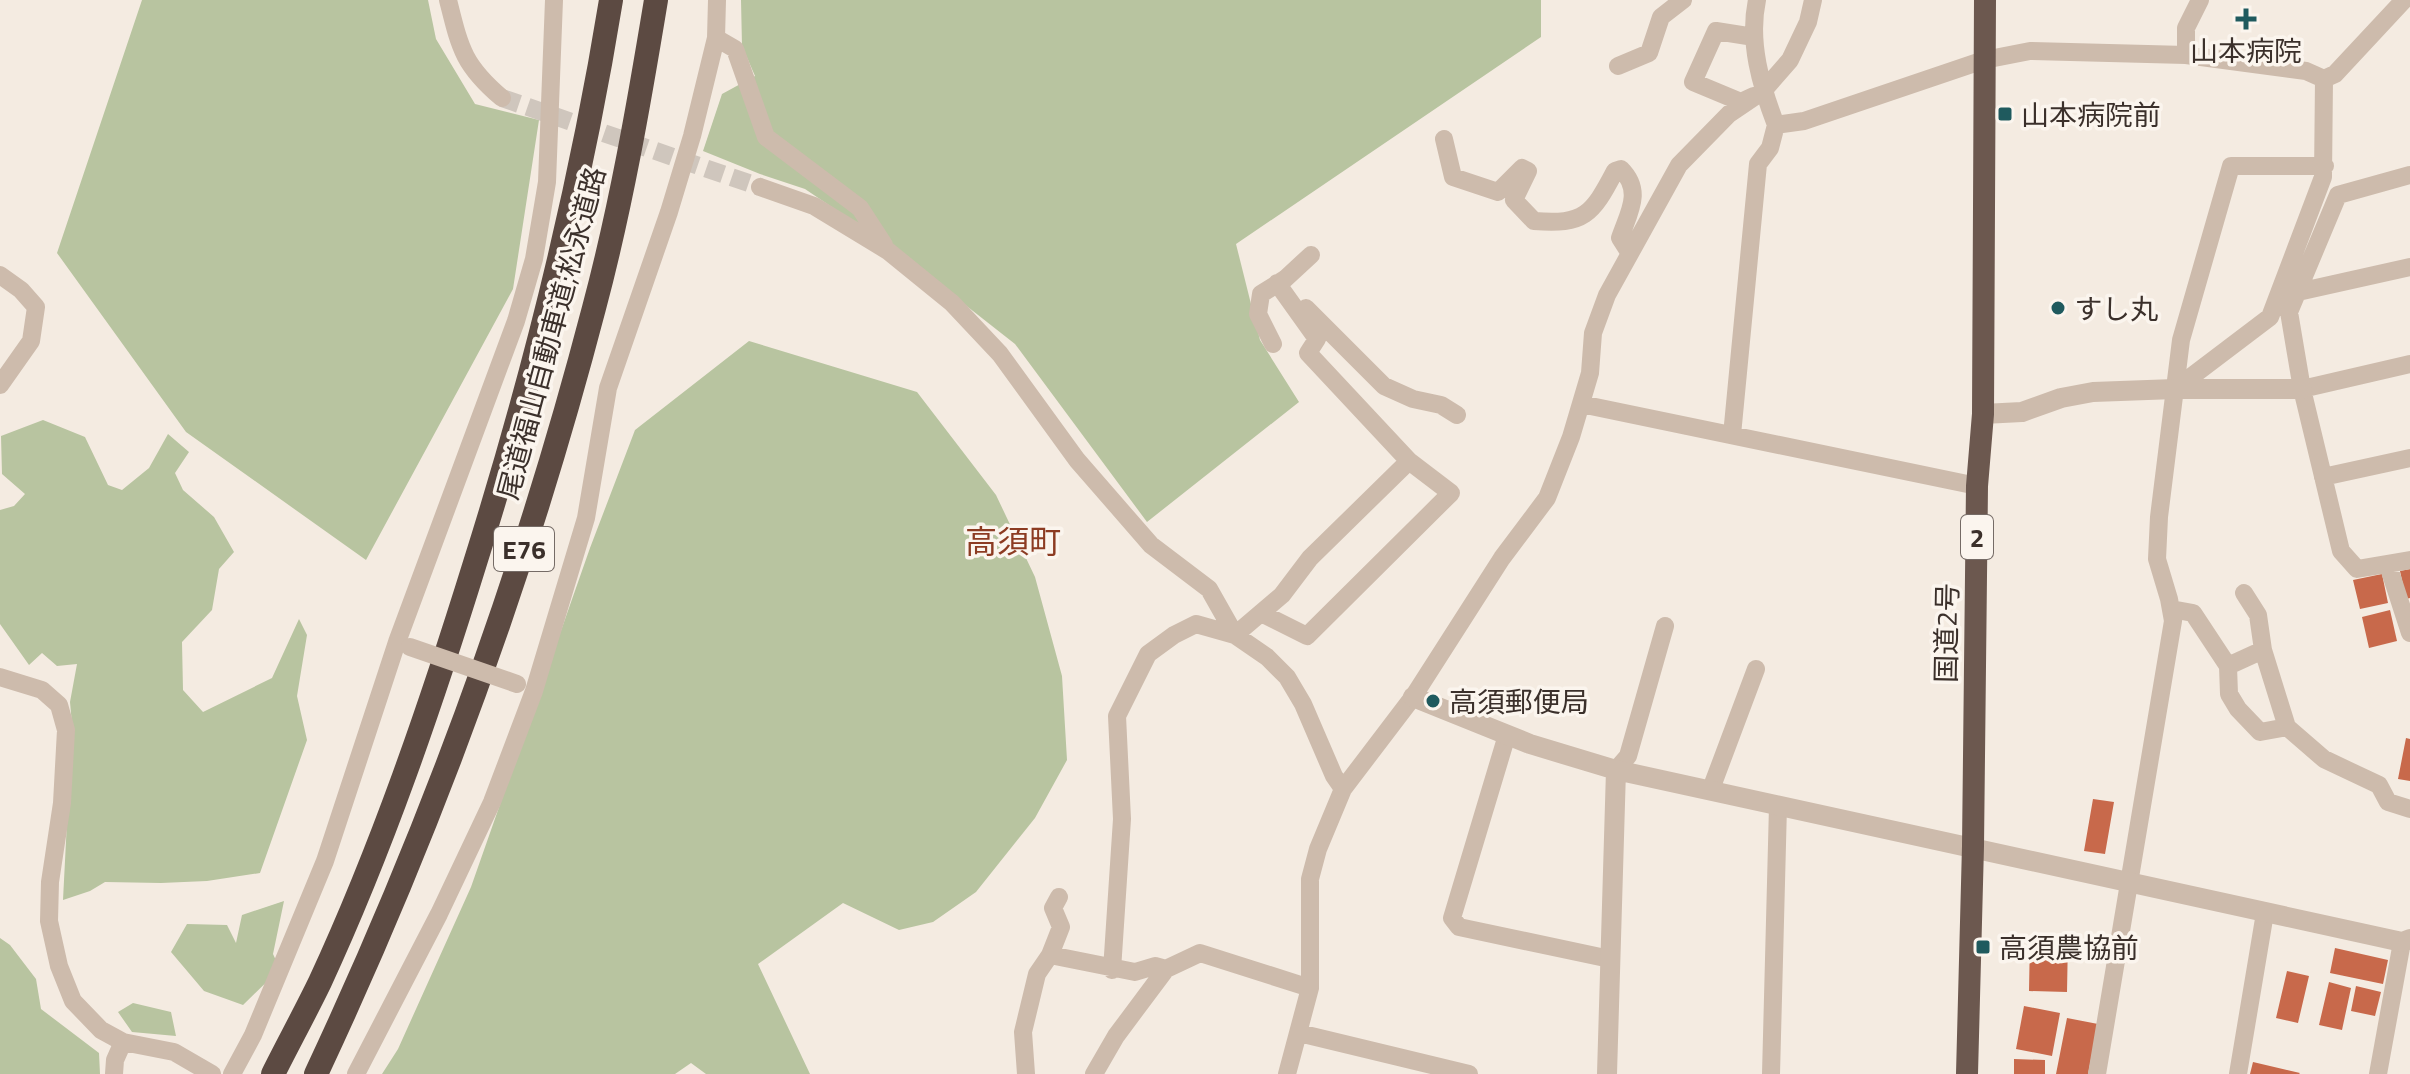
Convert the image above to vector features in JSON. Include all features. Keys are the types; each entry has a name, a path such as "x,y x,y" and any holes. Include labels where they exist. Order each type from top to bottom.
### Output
{"highway":[{"name":"尾道福山自動車道;松永道路","path":"273,1074 320,982 390,813 466,594 505,468 551,298 594,105 611,0"},
{"name":"尾道福山自動車道;松永道路","path":"316,1074 426,826 497,631 547,478 595,305 636,117 656,0"},
{"name":"国道2号","path":"1967,1074 1977,486 1983,414 1985,0"}],"street":[{"path":"448,0 461,52 480,80 502,98"},
{"path":"232,1074 253,1035 325,861 404,645 516,321 534,259 547,182 554,0"},
{"path":"356,1074 439,914 492,802 526,688 586,518 608,388 692,136 716,38 717,0"},
{"path":"1618,66 1649,53 1661,17 1683,0"},
{"path":"1732,435 1758,164 1770,148 1776,125 1763,91 1754,37 1752,20 1757,0"},
{"path":"1287,1074 1310,988 1310,879 1318,849 1343,789 1413,697 1502,558 1547,498 1581,404 1590,373 1593,333 1607,295 1679,165 1729,114 1763,91 1790,60 1808,22 1813,0"},
{"path":"2186,55 2186,28 2200,0"},
{"path":"1776,125 1804,121 1984,60 2030,51 2186,55 2306,71 2324,79 2335,74 2404,0"},
{"path":"1754,37 1716,31 1693,82 1741,102 1763,91"},
{"path":"716,38 735,49 766,137 860,208 888,251"},
{"path":"2175,389 2270,317 2323,177 2324,79"},
{"path":"1444,139 1453,177 1498,192 1522,168 1528,171 1514,200 1534,221 1578,220 1591,210 1615,171 1621,169 1632,180 1634,196 1620,238 1629,252"},
{"path":"2097,1074 2173,621 2157,559 2159,517 2181,340 2231,166 2325,166"},
{"path":"2410,175 2338,195 2289,312 2302,389 2341,551 2357,569 2410,560"},
{"path":"760,187 814,206 888,251 952,303 1000,354 1077,460 1151,545 1209,589 1235,635"},
{"path":"1273,344 1258,314 1261,294 1311,255"},
{"path":"2298,292 2410,267"},
{"path":"0,275 21,290 36,307 31,341 0,385"},
{"path":"1261,613 1307,636 1451,493 1409,461 1308,353 1317,339 1281,281"},
{"path":"1281,281 1384,386 1413,399 1441,405 1457,415"},
{"path":"1983,414 2022,412 2061,398 2093,392 2302,389 2410,364"},
{"path":"1360,410 1384,386"},
{"path":"1581,404 1977,486"},
{"path":"2323,477 2410,458"},
{"path":"1235,635 1282,595 1310,558 1409,461"},
{"path":"2388,565 2410,633"},
{"path":"2244,593 2258,615 2263,650 2287,727 2324,759 2379,785 2388,802 2410,809"},
{"path":"2171,609 2193,613 2228,666 2229,694 2238,709 2260,732 2287,727"},
{"path":"1112,970 1122,819 1117,716 1148,654 1196,624 1235,635 1267,657 1287,677 1303,704 1334,776 1343,789"},
{"path":"1607,1074 1616,770 1628,756 1665,626"},
{"path":"404,645 526,688"},
{"path":"2228,666 2263,650"},
{"path":"1711,789 1756,669"},
{"path":"0,677 42,690 59,705 66,730 62,803 50,882 49,921 59,966 73,1001 101,1030 123,1042 174,1052 212,1074"},
{"path":"1413,697 1507,735 1616,770 1973,846 2265,913 2406,940 2378,1074"},
{"path":"1507,735 1452,918 1459,927 1610,959"},
{"path":"1771,1074 1778,806"},
{"path":"1026,1074 1023,1032 1037,974 1050,955 1061,927 1053,908 1059,897"},
{"path":"2238,1074 2265,913"},
{"path":"1094,1074 1116,1036 1166,969 1200,953 1310,988"},
{"path":"1050,955 1112,970 1135,972 1155,966 1166,969"},
{"path":"1299,1033 1458,1073"},
{"path":"114,1074 115,1060 123,1042"}],"green space":[{"path":"142,0 428,0 436,39 475,104 539,120 513,289 366,560 186,432 57,253"},
{"path":"741,0 1541,0 1541,37 1236,244 1260,340 1299,402 1147,522 1015,344 894,249 805,189 703,151 722,94 755,76 742,46"},
{"path":"749,341 917,392 996,495 1035,577 1062,676 1067,760 1035,818 976,892 933,922 899,930 843,903 758,964 810,1074 706,1074 691,1063 675,1074 382,1074 398,1049 471,887 590,548 635,430"},
{"path":"43,420 85,437 108,485 122,490 149,468 168,434 189,452 175,473 183,490 214,517 234,552 219,569 212,610 182,642 183,690 203,712 272,678 299,619 307,635 297,696 307,740 260,873 207,881 105,882 63,900 72,724 70,702 77,664 57,666 42,653 29,665 0,624 0,510 14,506 25,494 2,474 1,436"},
{"path":"284,901 273,954 280,969 243,1005 204,991 171,952 187,924 227,925 236,943 242,915"},
{"path":"0,938 10,945 36,979 41,1009 99,1053 100,1074 0,1074"},
{"path":"133,1003 171,1012 176,1036 132,1032 118,1012"}],"building":[{"path":"2410,569 2410,598 2406,599 2400,571"},
{"path":"2382,574 2388,603 2360,609 2353,580"},
{"path":"2390,610 2397,641 2369,648 2362,617"},
{"path":"2406,738 2410,739 2410,781 2398,779"},
{"path":"2093,799 2114,802 2105,854 2084,851"},
{"path":"2030,937 2068,938 2067,992 2029,991"},
{"path":"2335,948 2388,960 2383,984 2330,973"},
{"path":"2287,971 2309,976 2298,1023 2276,1018"},
{"path":"2329,982 2351,988 2342,1030 2319,1025"},
{"path":"2356,986 2381,992 2375,1016 2351,1011"},
{"path":"2024,1006 2060,1013 2052,1056 2016,1049"},
{"path":"2067,1018 2098,1024 2088,1074 2056,1074"},
{"path":"2014,1059 2045,1060 2045,1074 2014,1074"},
{"path":"2253,1062 2300,1073 2250,1074"}],"tunnel":[{"path":"502,98 760,187"}],"place":[{"name":"山本病院","path":"2246,19"},
{"name":"山本病院前","path":"2005,114"},
{"name":"すし丸","path":"2058,308"},
{"name":"高須郵便局","path":"1433,701"},
{"name":"高須農協前","path":"1983,947"}],"district":[{"name":"高須町","path":"1013,541"}]}
